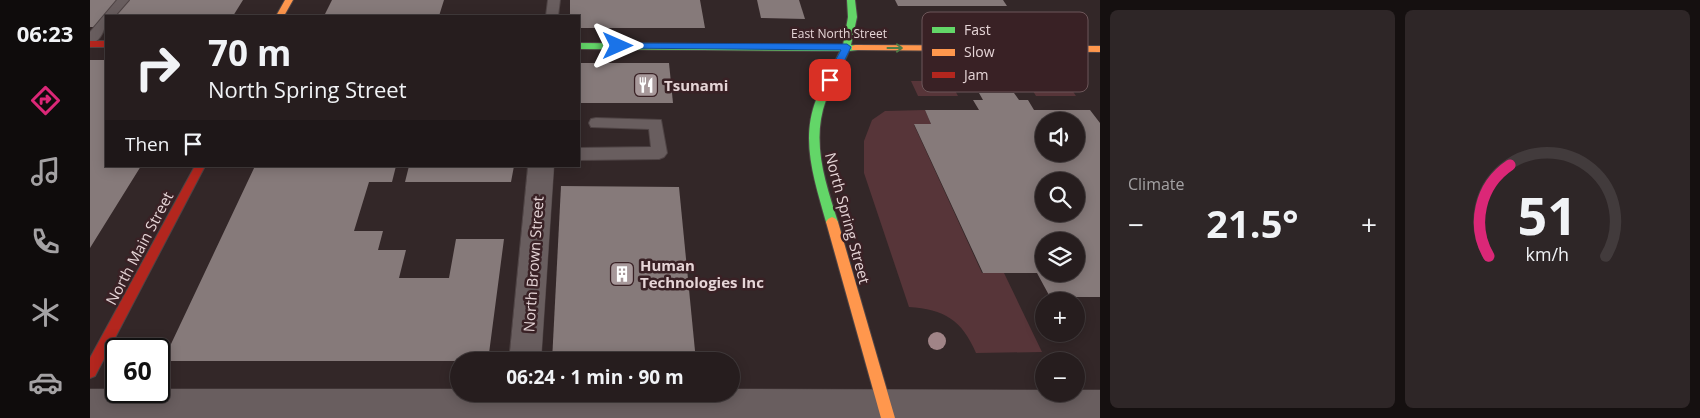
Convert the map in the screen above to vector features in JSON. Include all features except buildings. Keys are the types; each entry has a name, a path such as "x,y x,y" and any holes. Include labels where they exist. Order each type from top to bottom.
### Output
{"street":[{"path":"281,15 289,0"},
{"name":"North Spring Street","path":"851,0 854,20 847,47 825,91 816,115 813,142 816,166 886,412"},
{"path":"90,42 105,44"},
{"name":"East North Street","path":"580,46 922,48"},
{"name":"North Main Street","path":"90,371 199,167"},
{"name":"North Brown Street","path":"526,352 541,167"},
{"path":"90,406 522,406 886,412 1100,407"}],"lane":[{"path":"111,15 123,0"},
{"path":"552,15 554,0"},
{"path":"90,42 105,21"},
{"path":"580,154 659,153 656,124 596,123"}],"shaded area":[{"path":"911,81 922,81 922,92 956,92 958,96 918,96"},
{"path":"1034,92 1073,92 1076,96 1036,96"},
{"path":"925,110 931,124 914,125 982,273 1004,273 1035,337 1035,342 1037,342 1042,352 976,353 965,332 950,318 932,310 909,307 864,173 864,141 872,120 885,111"}],"traffic: fast":[{"path":"832,222 817,169 814,129 821,100 847,47 851,33 851,0"},
{"path":"580,46 855,48"}],"traffic: slow":[{"path":"281,15 289,0"},
{"path":"855,48 922,48"},
{"path":"1088,49 1100,49"},
{"path":"832,222 888,418"}],"traffic: jam":[{"path":"90,44 105,44"},
{"path":"90,371 199,167"}],"place":[{"name":"Tsunami","path":"646,85"},
{"name":"Human Technologies Inc","path":"622,274"}],"route":[{"path":"618,46 847,47 830,80"}]}
